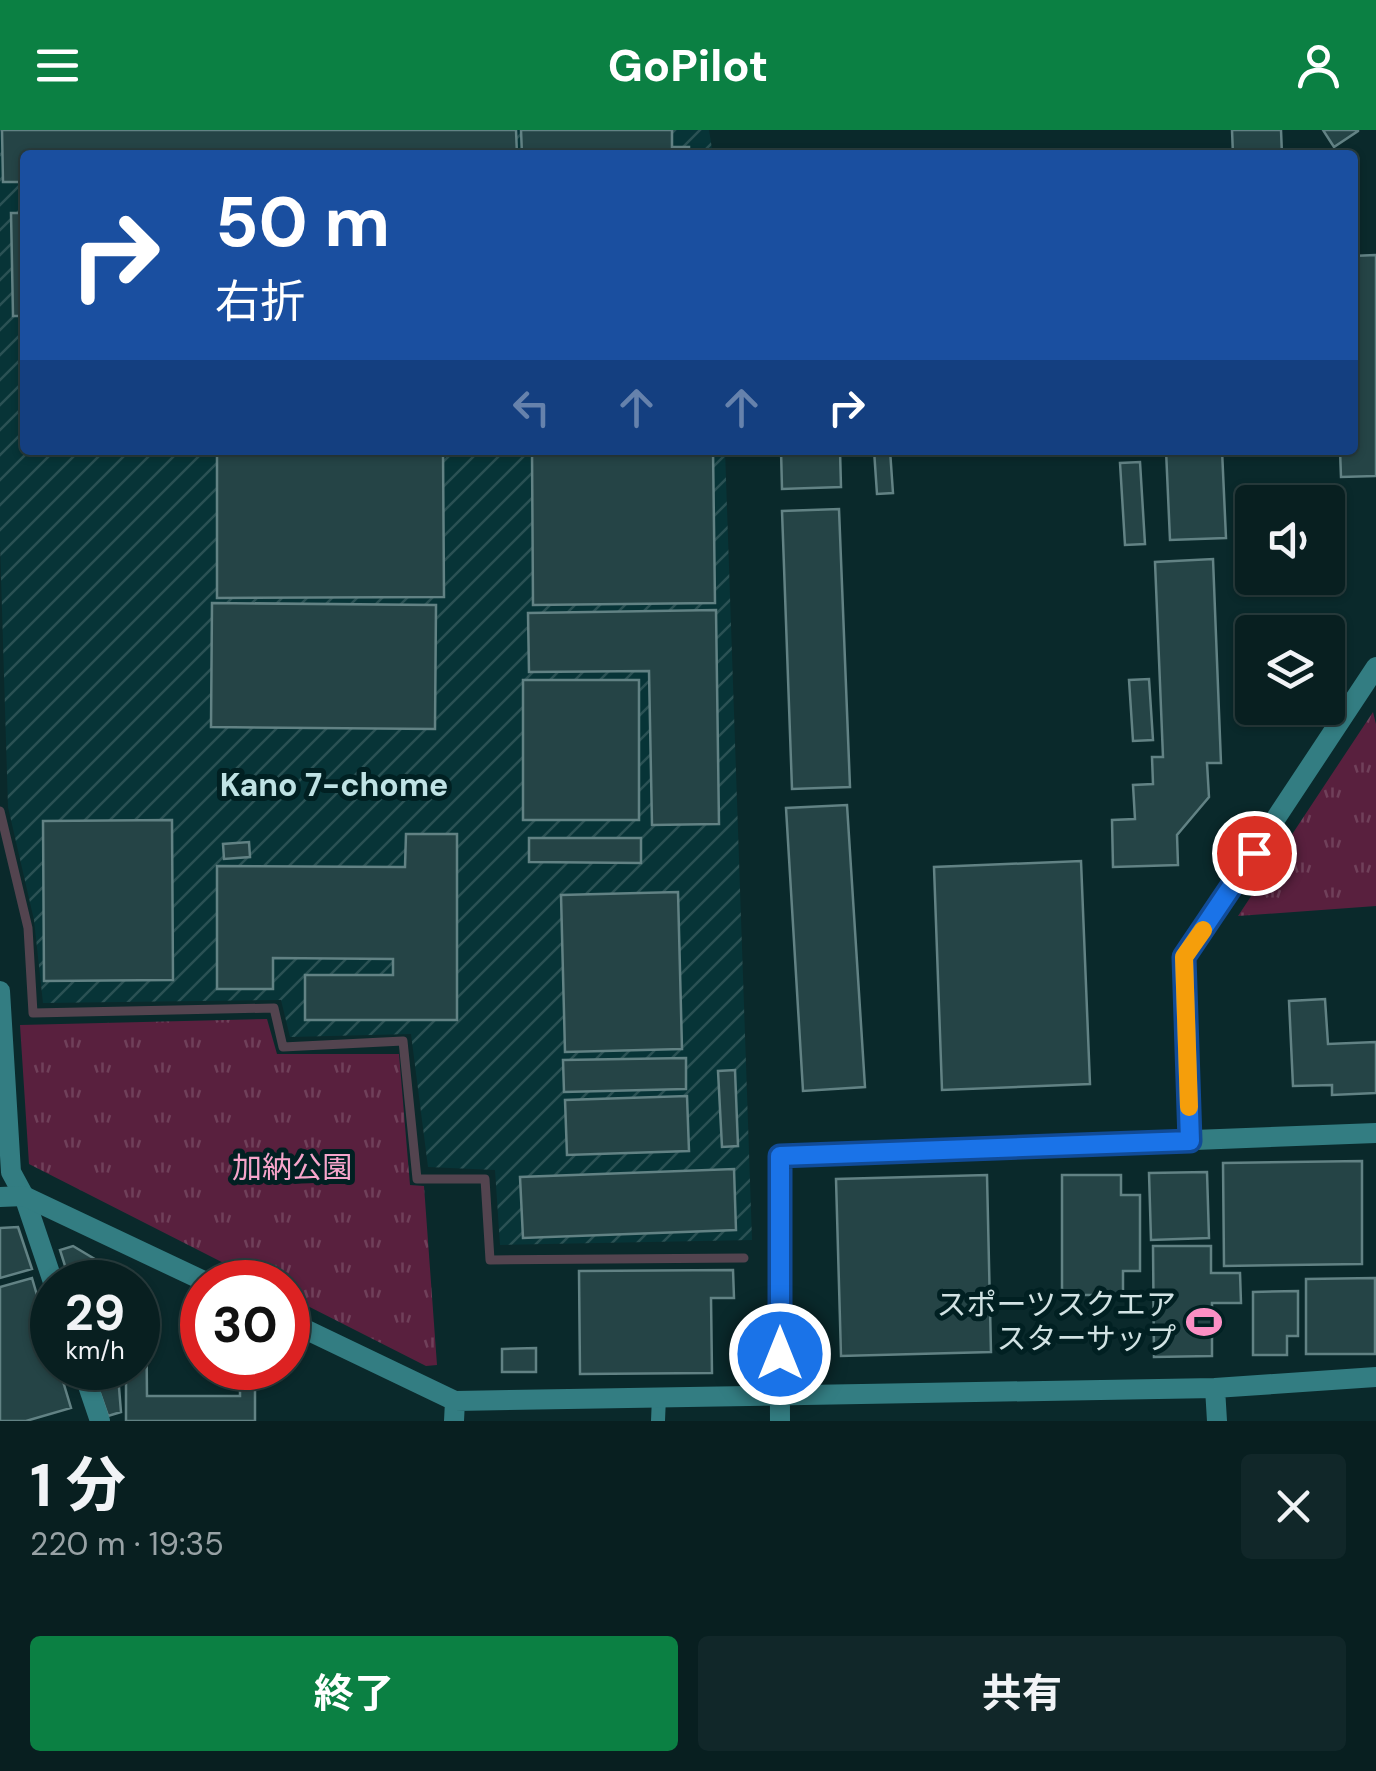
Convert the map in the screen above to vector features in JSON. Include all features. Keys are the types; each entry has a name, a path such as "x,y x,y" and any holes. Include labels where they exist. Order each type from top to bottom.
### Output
{"street":[{"path":"1190,1141 1184,957 1376,667"},
{"path":"0,991 10,1172 24,1196 46,1260"},
{"path":"780,1421 780,1156 1376,1133"},
{"path":"0,1198 24,1196 180,1270"},
{"path":"310,1333 455,1411 658,1397 1215,1388 1376,1377"},
{"path":"1215,1388 1217,1421"},
{"path":"89,1390 100,1421"}],"lane":[{"path":"658,1397 658,1421"}],"shaded area":[{"path":"0,130 709,130 712,150 20,150 20,455 725,455 752,1240 500,1245 495,1170 428,1167 411,1034 290,1037 281,1000 43,1003 34,920 8,807 0,543"}],"green space":[{"path":"1373,712 1376,906 1238,916"},
{"name":"加納公園","path":"267,1019 277,1054 399,1054 410,1185 424,1186 437,1365 426,1366 310,1307 310,1260 218,1260 29,1164 20,1025"}],"building":[{"path":"2,130 516,130 517,150 20,150 20,182 3,182"},
{"path":"521,130 672,130 672,147 689,147 689,150 522,150"},
{"path":"1232,130 1281,130 1282,150 1233,150"},
{"path":"1323,130 1358,130 1358,131 1334,147"},
{"path":"11,213 20,213 20,316 13,316"},
{"path":"1376,255 1376,476 1341,477 1340,455 1358,455 1358,256"},
{"path":"217,455 443,455 444,597 217,598"},
{"path":"532,455 713,455 715,603 533,605"},
{"path":"781,455 840,455 841,487 782,489"},
{"path":"874,455 890,455 893,493 877,494"},
{"path":"1166,455 1222,455 1226,538 1170,540"},
{"path":"1140,462 1145,544 1125,545 1120,463"},
{"path":"839,509 850,787 792,789 782,511"},
{"path":"1213,559 1221,763 1207,763 1209,797 1177,835 1178,865 1113,867 1112,820 1135,819 1133,785 1153,784 1152,757 1163,757 1155,562"},
{"path":"212,603 436,605 435,729 211,727"},
{"path":"716,610 719,824 652,825 649,671 529,672 528,613"},
{"path":"1149,679 1153,740 1133,741 1129,680"},
{"path":"523,680 639,680 639,820 523,820"},
{"path":"847,805 865,1087 803,1091 786,808"},
{"path":"172,820 173,980 44,981 43,821"},
{"path":"406,834 457,834 457,1020 305,1020 305,975 393,975 393,959 273,958 273,989 217,989 217,866 405,867"},
{"path":"529,838 641,838 641,863 529,862"},
{"path":"249,842 250,857 224,859 223,844"},
{"path":"1081,861 1090,1084 942,1090 934,867"},
{"path":"678,892 682,1049 565,1052 561,895"},
{"path":"1325,999 1328,1044 1376,1042 1376,1093 1332,1095 1332,1085 1293,1086 1289,1001"},
{"path":"686,1058 686,1089 564,1092 563,1060"},
{"path":"735,1070 738,1146 722,1147 718,1071"},
{"path":"687,1096 689,1151 567,1155 565,1100"},
{"path":"1362,1161 1362,1264 1224,1266 1223,1163"},
{"path":"734,1169 736,1230 523,1238 520,1177"},
{"path":"1207,1172 1209,1238 1151,1240 1149,1173"},
{"path":"987,1175 991,1352 841,1356 836,1179"},
{"path":"1062,1175 1121,1175 1121,1195 1140,1195 1140,1271 1123,1271 1123,1295 1062,1295"},
{"path":"18,1227 30,1270 0,1278 0,1228"},
{"path":"73,1246 96,1260 63,1260 60,1250"},
{"path":"1153,1246 1211,1246 1211,1273 1240,1273 1241,1303 1212,1303 1212,1356 1154,1357"},
{"path":"733,1270 734,1298 711,1298 712,1373 580,1374 579,1271"},
{"path":"1375,1278 1375,1354 1306,1354 1306,1279"},
{"path":"30,1279 30,1390 66,1390 71,1408 26,1421 0,1421 0,1287"},
{"path":"1298,1291 1298,1336 1287,1336 1287,1355 1253,1355 1253,1292"},
{"path":"536,1348 536,1372 502,1372 502,1349"},
{"path":"99,1390 119,1390 121,1412 108,1416"},
{"path":"126,1390 147,1390 147,1396 240,1396 240,1390 255,1390 255,1421 126,1421"}],"waterway":[{"path":"0,811 28,928 33,1013 274,1008 283,1047 403,1041 417,1179 485,1179 490,1260 744,1258"}],"slow traffic":[{"path":"1189,1107 1184,957 1203,930"}],"place":[{"name":"スポーツスクエア スターサップ","path":"1204,1322"}],"district":[{"name":"Kano 7-chome","path":"334,785"}],"route":[{"path":"780,1354 780,1156 1190,1141 1184,957 1254,853"}]}
